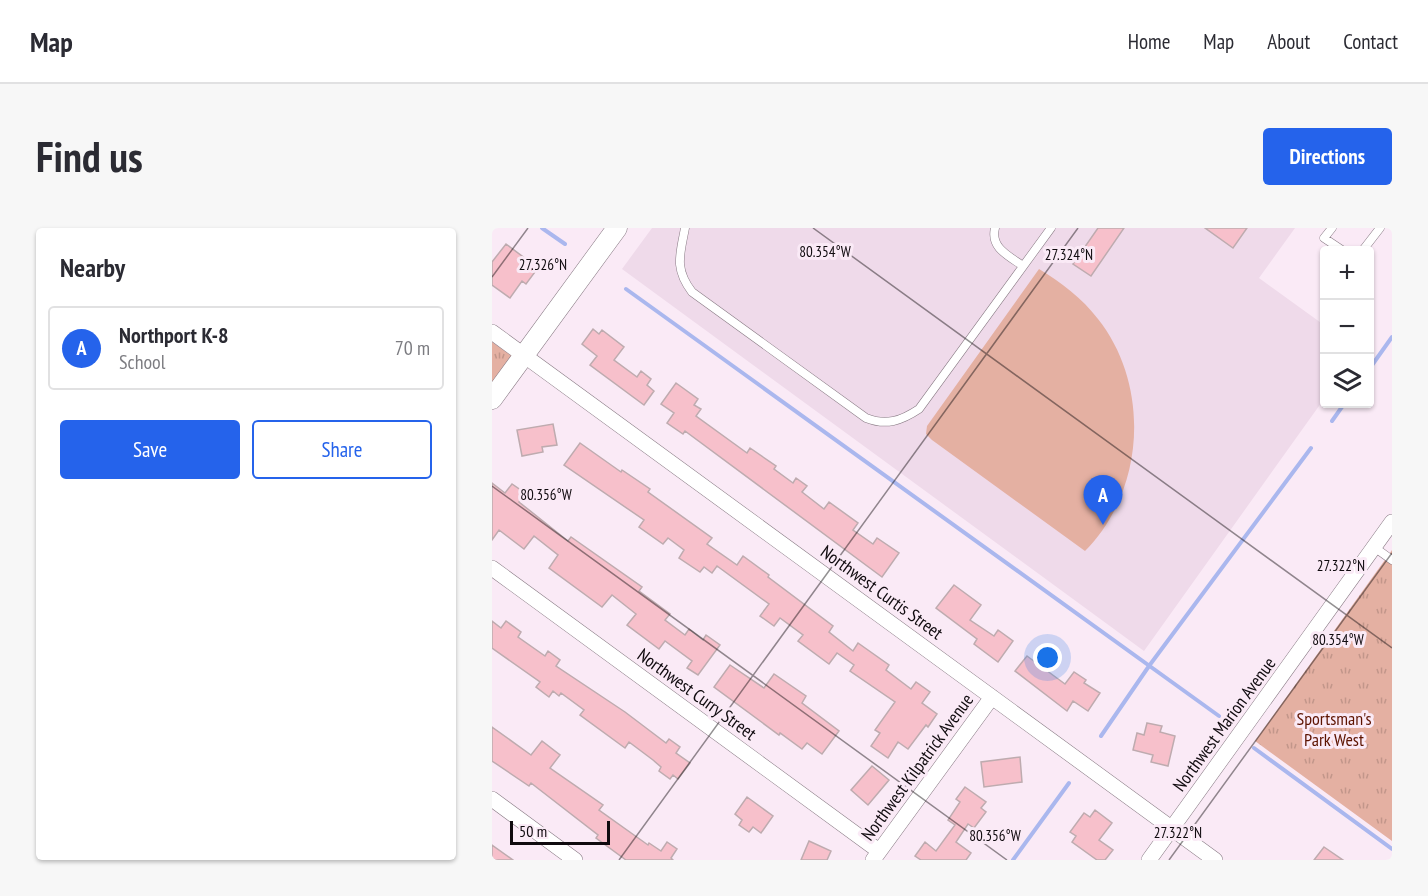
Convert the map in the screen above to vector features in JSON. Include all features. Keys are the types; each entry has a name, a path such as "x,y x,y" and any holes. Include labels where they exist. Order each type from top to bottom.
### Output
{"street":[{"path":"492,399 617,228"},
{"name":"Northwest Curtis Street","path":"492,332 1215,860"},
{"name":"Northwest Marion Avenue","path":"1149,860 1392,522"},
{"name":"Northwest Curry Street","path":"492,568 876,855"},
{"name":"Northwest Kilpatrick Avenue","path":"876,855 992,697"},
{"path":"492,799 575,860"}],"lane":[{"path":"686,228 680,248 680,265 686,283 692,292 876,422 901,419 918,409 1051,228"},
{"path":"995,228 993,236 1000,250 1023,266"},
{"path":"1332,228 1324,238 1336,246"},
{"path":"1366,246 1380,228"},
{"path":"1374,547 1392,560"}],"shaded area":[{"path":"652,228 1295,228 1259,278 1320,322 1320,405 1144,651 622,269"}],"green space":[{"path":"1039,269 1071,291 1098,319 1115,346 1127,375 1133,406 1134,438 1129,469 1120,499 1105,527 1085,551 926,434 927,426"},
{"path":"492,342 514,357 492,386"},
{"name":"Sportsman's Park West","path":"1392,550 1392,841 1255,741"}],"building":[{"path":"1098,228 1124,228 1091,276 1073,264"},
{"path":"1205,228 1247,228 1233,248"},
{"path":"506,244 538,268 526,284 522,281 510,298 492,285 492,262"},
{"path":"593,329 599,334 602,330 624,347 614,360 637,377 641,371 651,379 647,385 654,391 644,405 590,365 597,356 582,344"},
{"path":"676,383 698,399 694,405 701,409 696,416 747,453 750,448 776,466 774,469 793,483 796,478 807,486 802,492 824,509 829,502 858,523 853,530 873,544 877,538 899,553 882,577 685,431 683,434 667,423 674,413 661,404"},
{"path":"553,424 557,445 542,447 543,452 522,456 517,430"},
{"path":"580,443 650,489 648,492 712,538 707,544 737,565 743,556 769,575 768,577 833,626 829,632 853,651 858,643 889,665 886,670 911,689 916,682 930,692 922,703 937,714 928,727 926,725 908,749 898,742 888,758 871,746 880,733 875,730 895,702 850,671 854,665 837,653 829,664 798,641 803,635 780,618 774,626 760,616 769,604 717,566 712,573 704,567 700,572 679,558 684,550 668,538 663,544 639,527 644,520 564,465"},
{"path":"492,483 505,493 512,484 525,493 519,502 568,541 571,537 642,587 639,591 670,614 665,620 685,635 689,629 703,640 706,635 720,645 698,675 687,668 692,661 665,641 659,649 627,625 636,614 612,595 602,607 549,568 558,555 534,536 524,549 499,530 492,540"},
{"path":"954,585 981,605 970,620 994,636 998,630 1013,641 998,662 974,644 977,639 936,608"},
{"path":"492,621 501,628 506,621 521,632 518,637 545,656 548,651 560,660 556,666 625,712 666,743 669,739 680,747 676,753 690,763 678,779 673,775 670,779 659,771 661,767 629,742 625,748 580,715 584,710 561,693 559,696 553,691 549,697 536,687 540,682 492,648"},
{"path":"1027,656 1065,684 1074,672 1086,680 1084,683 1100,693 1088,711 1073,701 1067,711 1015,671"},
{"path":"730,665 764,688 774,674 806,696 802,703 839,731 822,754 807,743 802,749 780,733 779,735 714,687"},
{"path":"1147,723 1162,726 1160,732 1175,736 1168,766 1151,762 1153,755 1133,750 1137,733 1144,735"},
{"path":"492,727 531,755 542,741 560,755 550,768 603,805 599,810 648,845 649,843 661,851 667,842 677,849 671,858 673,860 626,860 596,838 598,835 531,783 529,786 492,761"},
{"path":"1020,757 1022,782 984,787 981,762"},
{"path":"872,766 889,780 868,805 851,790"},
{"path":"965,787 986,802 981,808 986,812 974,828 968,824 956,842 971,853 966,860 921,860 915,856 925,842 936,851 955,825 948,820 960,802 956,799"},
{"path":"747,797 773,816 761,833 753,827 749,832 739,825 742,820 735,814"},
{"path":"1095,810 1112,823 1099,840 1113,850 1105,860 1097,860 1072,842 1076,836 1070,832 1084,813 1090,817"},
{"path":"809,841 831,851 827,860 801,860"},
{"path":"492,845 513,860 492,860"},
{"path":"1324,847 1343,860 1314,860"}],"waterway":[{"path":"542,228 565,244"},
{"path":"626,289 1219,716"},
{"path":"1374,362 1392,337"},
{"path":"1332,421 1341,408"},
{"path":"1101,736 1149,666 1311,448"},
{"path":"1254,748 1392,849"},
{"path":"1013,860 1069,783"}],"place":[{"name":"Northport K-8","path":"1103,525"}]}
